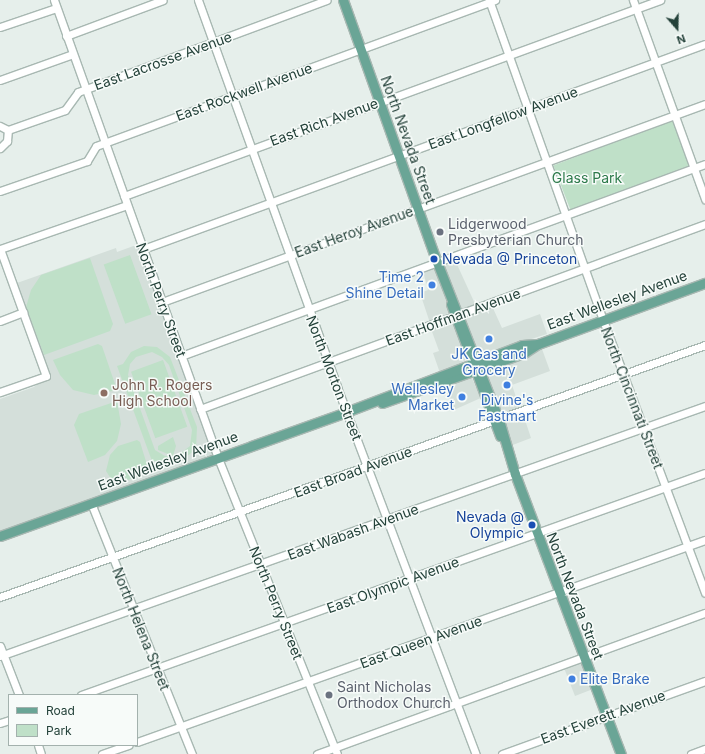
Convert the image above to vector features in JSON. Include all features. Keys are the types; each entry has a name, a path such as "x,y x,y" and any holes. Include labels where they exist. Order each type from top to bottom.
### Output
{"main road":[{"name":"North Nevada Street","path":"343,0 398,156 537,534 583,657 622,754"},
{"name":"East Wellesley Avenue","path":"0,536 475,366 524,353 538,344 705,283"}],"street":[{"name":"North Perry Street","path":"54,0 218,458 336,751"},
{"path":"66,36 163,0"},
{"name":"North Morton Street","path":"198,0 308,310 476,754"},
{"name":"East Lacrosse Avenue","path":"8,130 66,110 78,92 327,0"},
{"path":"633,0 705,199"},
{"name":"East Rich Avenue","path":"124,196 660,0"},
{"name":"East Rockwell Avenue","path":"0,191 87,160 96,146 491,1"},
{"name":"North Cincinnati Street","path":"491,1 508,55 584,269 705,593"},
{"path":"0,27 56,8"},
{"name":"East Longfellow Avenue","path":"143,249 705,44"},
{"path":"0,80 73,54"},
{"name":"East Heroy Avenue","path":"162,302 705,104"},
{"path":"0,126 8,130 7,141 0,148"},
{"path":"182,356 705,164"},
{"path":"0,392 46,376 0,249 127,205"},
{"name":"East Hoffman Avenue","path":"200,409 705,224"},
{"path":"0,321 23,312"},
{"name":"East Broad Avenue","path":"0,597 240,513 705,346"},
{"name":"East Wabash Avenue","path":"2,656 705,406"},
{"name":"East Olympic Avenue","path":"84,694 285,624 705,473"},
{"name":"North Helena Street","path":"91,503 192,754"},
{"name":"East Queen Avenue","path":"138,742 309,683 705,540"},
{"path":"317,754 336,751 456,703 705,613"},
{"path":"0,646 2,656 19,694"},
{"name":"East Everett Avenue","path":"502,754 705,681"},
{"path":"102,754 125,746"},
{"path":"691,754 705,749"}],"shaded area":[{"name":"John R. Rogers High School","path":"139,244 213,455 0,531 0,399 34,387 48,375 17,283 116,248 117,252"},
{"path":"455,260 476,306 462,310 444,267"},
{"path":"432,268 436,270 450,312 430,323 420,293 428,290 423,271"},
{"path":"492,306 502,328 540,314 547,334 479,356 464,319 467,315"},
{"path":"448,322 454,324 466,360 440,373 433,353 439,351 431,329"},
{"path":"542,349 550,371 512,385 520,409 501,415 484,372"},
{"path":"471,376 481,398 454,410 445,388"},
{"path":"523,414 531,438 510,446 503,423"},
{"path":"581,663 593,689 575,696 564,668"}],"green space":[{"name":"Glass Park","path":"672,120 690,166 571,211 553,166"},
{"path":"130,255 152,314 125,324 104,265"},
{"path":"90,258 113,324 110,331 44,355 26,307 31,290 41,275"},
{"path":"98,344 102,346 117,390 94,395 73,390 60,375 53,360"},
{"path":"144,346 157,347 170,357 197,427 196,449 180,462 152,461 117,366 123,364 131,352","holes":["152,352 162,357 169,365 192,430 190,446 176,457 165,456 155,450 128,375 130,364 136,357"]},
{"path":"163,360 187,427 155,438 131,372"},
{"path":"117,401 121,424 117,441 105,455 88,462 74,425 79,414"},
{"path":"173,437 176,446 173,456 158,450 158,446"},
{"path":"137,440 140,442 148,468 146,473 115,485 106,471 110,455 118,446"}],"place":[{"name":"Lidgerwood Presbyterian Church","path":"440,232"},
{"name":"Nevada @ Princeton","path":"434,259"},
{"name":"Time 2 Shine Detail","path":"432,285"},
{"name":"JK Gas and Grocery","path":"489,339"},
{"name":"Divine's Fastmart","path":"507,385"},
{"name":"John R. Rogers High School","path":"104,393"},
{"name":"Wellesley Market","path":"462,397"},
{"name":"Nevada @ Olympic","path":"532,525"},
{"name":"Elite Brake","path":"572,679"},
{"name":"Saint Nicholas Orthodox Church","path":"329,695"}]}
